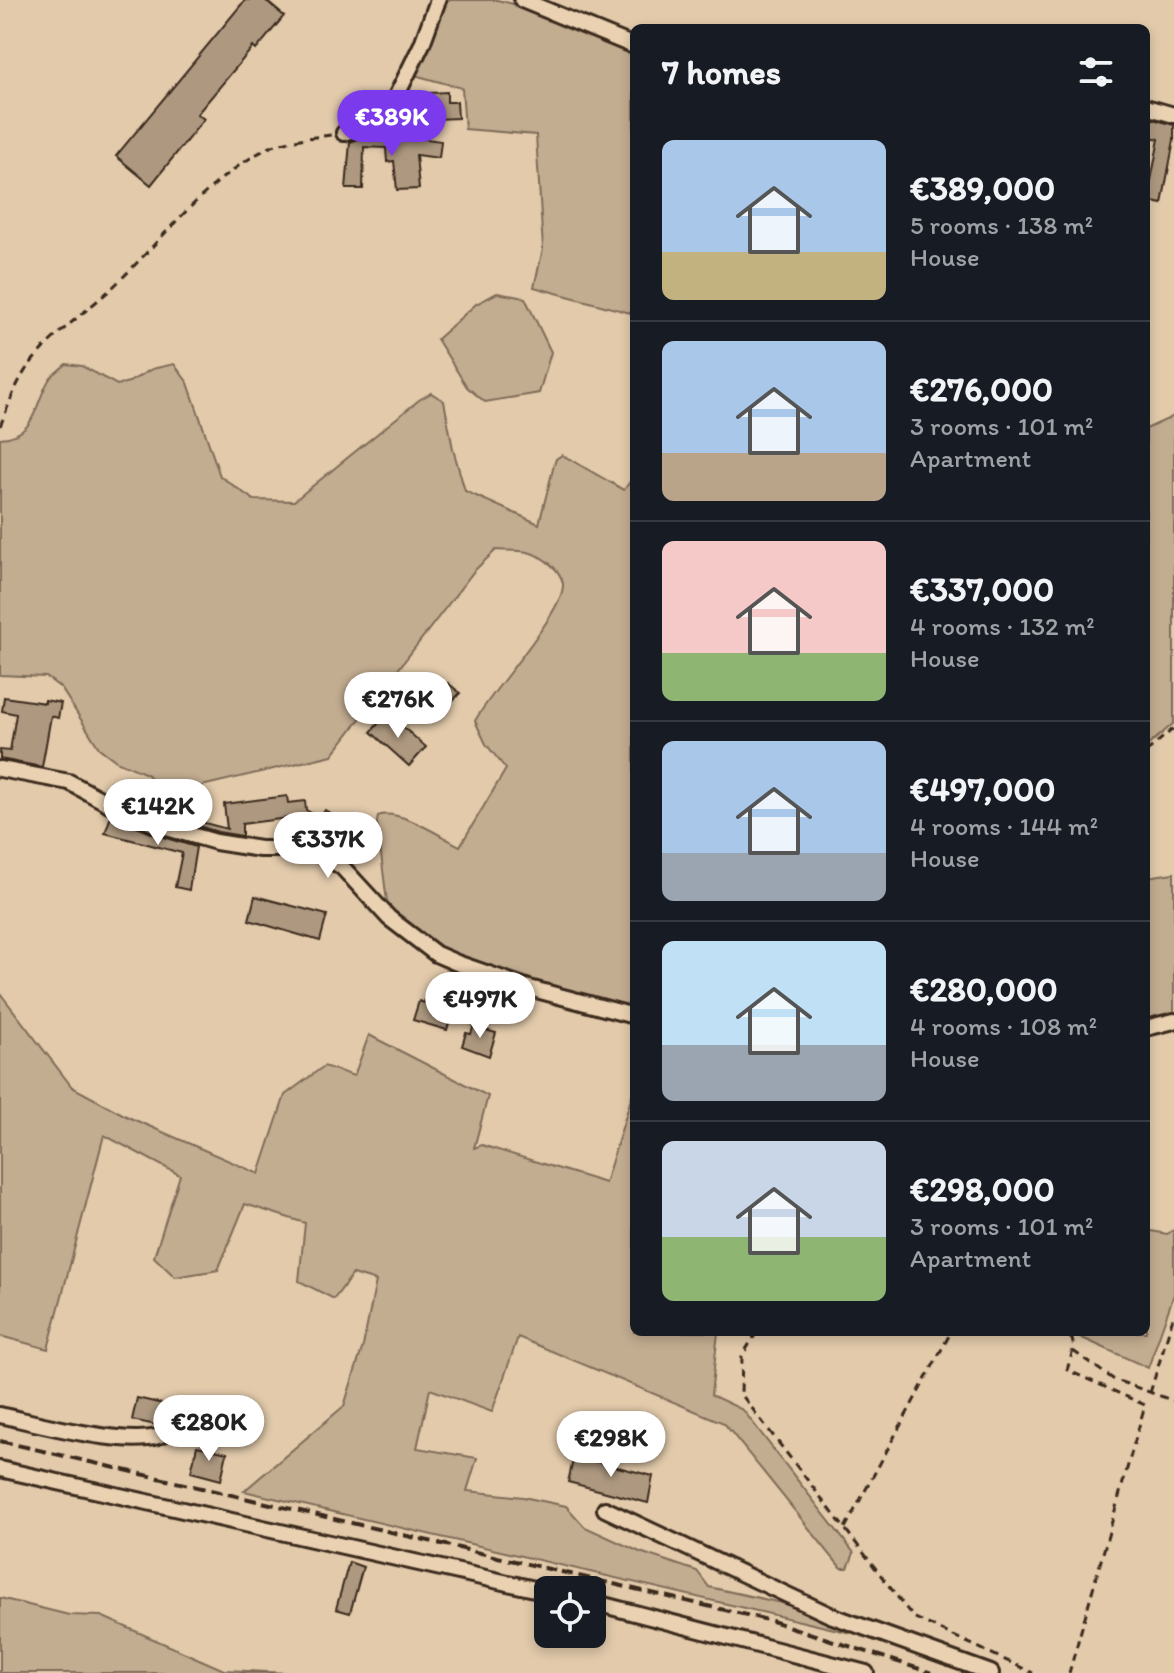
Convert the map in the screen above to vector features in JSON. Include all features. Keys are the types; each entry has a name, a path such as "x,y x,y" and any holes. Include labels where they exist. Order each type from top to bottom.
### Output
{"street":[{"path":"344,133 376,122 391,107 422,44 438,0"},
{"path":"522,0 630,44"},
{"path":"1150,108 1174,115"},
{"path":"0,769 69,782 124,812 216,842 321,854 342,867 389,918 436,954 529,988 630,1015"},
{"path":"1150,1027 1174,1021"},
{"path":"0,1415 65,1429 136,1439 156,1439 169,1430"},
{"path":"0,1469 534,1589"},
{"path":"605,1509 830,1615 991,1673"},
{"path":"606,1606 866,1673"}],"path":[{"path":"0,426 23,374 60,332 84,314 139,262 208,190 265,150 282,143 344,133"},
{"path":"1150,749 1174,728"},
{"path":"1150,1393 1174,1314"},
{"path":"754,1336 742,1356 741,1394 913,1617 1033,1673"},
{"path":"845,1528 949,1336"},
{"path":"1066,1336 1072,1339 1073,1351 1067,1370 1145,1405 1069,1673"},
{"path":"1073,1351 1113,1379 1174,1401"}],"shaded area":[{"path":"442,0 497,0 526,7 630,49 630,313 534,287 543,249 536,135 465,129 462,88 411,74"},
{"path":"497,293 525,298 551,352 539,393 485,402 467,387 437,339 476,304"},
{"path":"66,364 82,366 117,385 152,369 174,364 188,383 220,476 254,500 294,501 431,393 444,401 465,491 539,524 556,459 562,455 624,490 630,482 630,1015 457,963 389,918 378,816 408,819 460,846 506,769 486,744 475,721 552,613 563,584 555,568 528,552 496,550 474,571 332,755 172,793 164,792 147,774 116,761 99,748 61,688 46,677 0,675 0,438 13,436 29,424 51,377"},
{"path":"1174,416 1174,723 1150,744 1150,427"},
{"path":"1174,873 1174,1018 1150,1023 1150,876"},
{"path":"0,993 72,1087 128,1117 259,1174 285,1095 324,1066 354,1076 369,1035 488,1096 474,1148 482,1145 605,1183 630,1102 630,1336 718,1336 711,1395 743,1410 854,1553 848,1568 841,1568 724,1423 518,1337 492,1412 430,1389 417,1448 477,1458 467,1491 523,1497 566,1506 585,1527 640,1552 697,1571 709,1587 786,1604 851,1633 244,1491 344,1406 363,1346 376,1281 353,1274 334,1299 299,1281 305,1223 245,1204 218,1270 175,1277 154,1257 180,1175 104,1135 48,1349 0,1336"},
{"path":"1174,1230 1174,1294 1148,1368 1078,1336 1150,1336 1150,1231 1167,1234"},
{"path":"0,1598 69,1615 101,1616 224,1670 290,1673 0,1673"}],"building":[{"path":"245,0 265,0 284,16 256,50 253,47 197,114 204,119 151,185 116,156"},
{"path":"447,92 447,102 457,102 458,118 412,120 410,94"},
{"path":"1150,118 1174,125 1162,204 1150,202 1159,139 1150,137"},
{"path":"385,133 441,141 439,158 416,155 419,189 397,190 394,161 387,162 386,148 364,147 363,189 346,189 350,142 367,136 385,136"},
{"path":"448,683 460,693 442,713 430,703"},
{"path":"4,697 61,703 58,718 51,716 42,767 0,759 0,750 10,751 16,714 2,711"},
{"path":"387,713 426,747 409,766 371,732"},
{"path":"287,796 288,803 305,801 306,810 320,818 325,810 340,819 335,828 341,831 333,844 294,821 296,817 242,824 242,836 155,813 156,810 227,829 224,804"},
{"path":"111,816 156,835 196,847 189,890 175,887 182,853 105,833"},
{"path":"255,896 327,915 320,941 249,920"},
{"path":"431,981 455,988 447,1015 451,1016 447,1030 413,1020 419,1001 424,1003"},
{"path":"475,1022 486,1025 485,1030 496,1033 489,1056 462,1046 466,1033 471,1034"},
{"path":"137,1398 167,1405 163,1422 156,1425 132,1420"},
{"path":"197,1446 227,1453 221,1480 191,1472"},
{"path":"574,1456 653,1476 648,1503 568,1482"},
{"path":"349,1562 363,1567 350,1613 336,1609"}],"railway":[{"path":"0,1441 772,1621 932,1673"}]}
